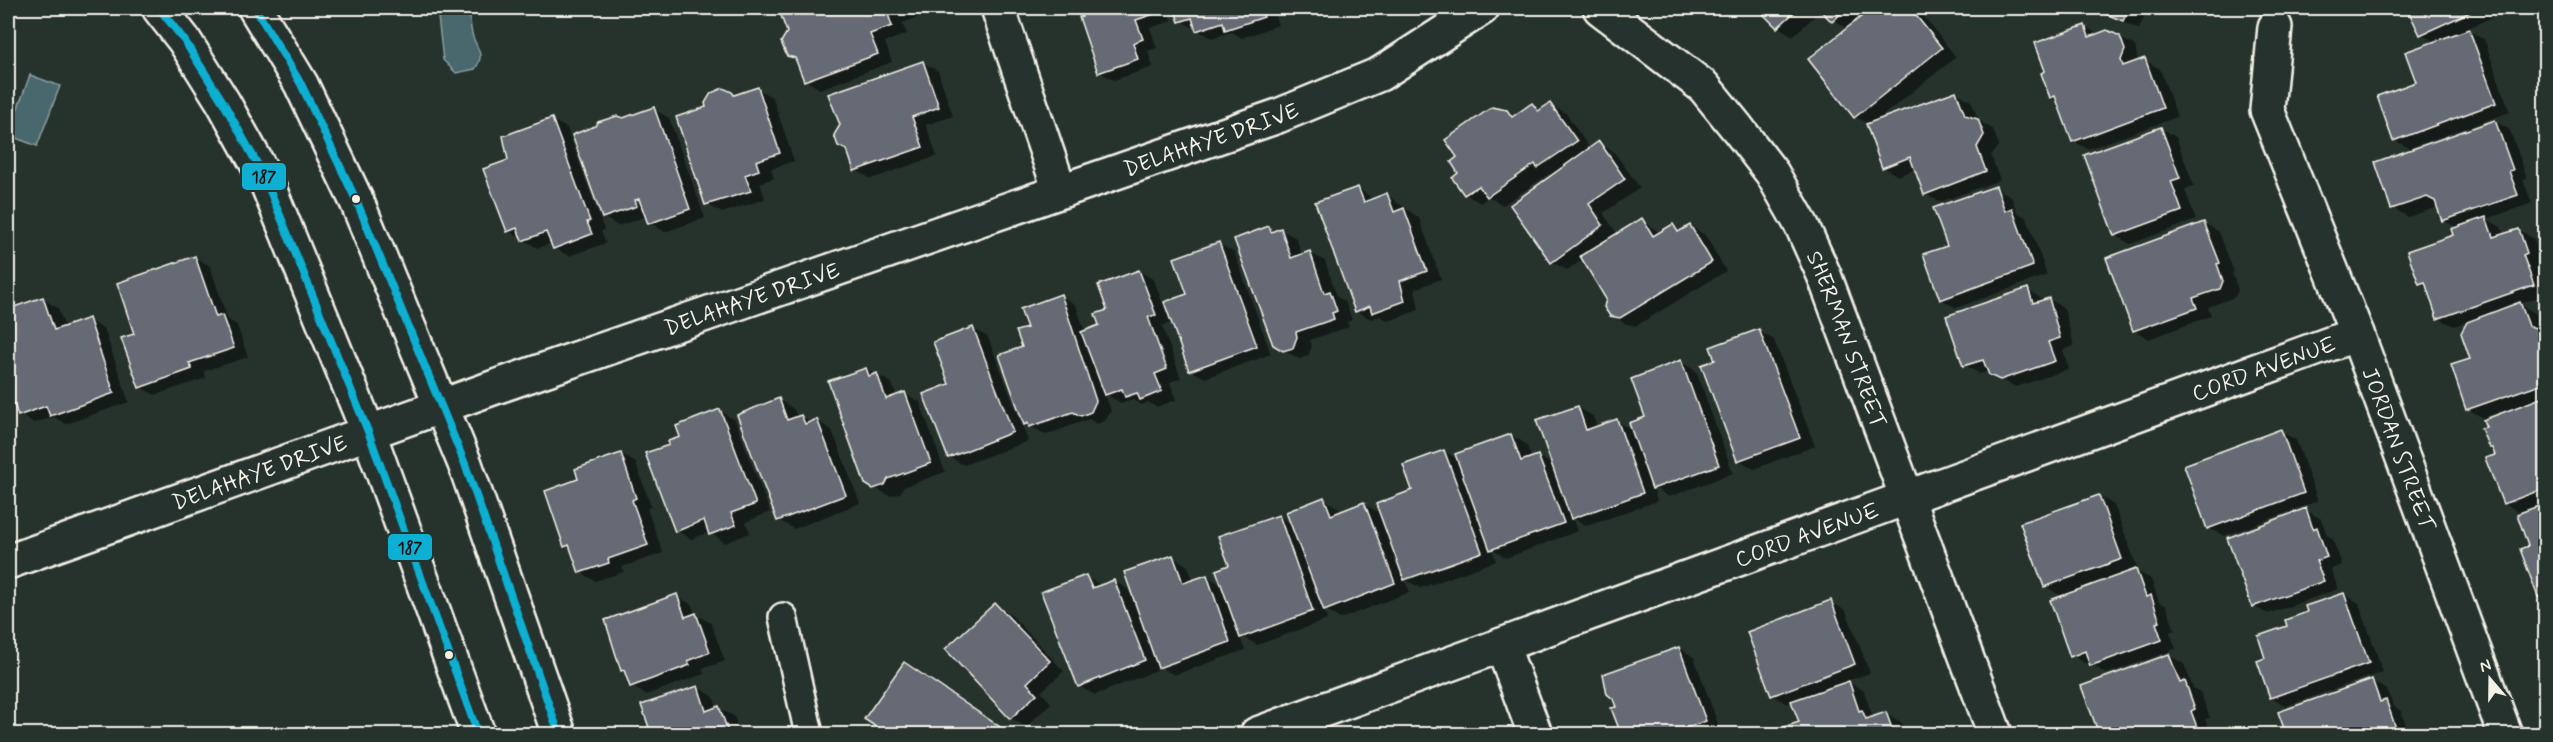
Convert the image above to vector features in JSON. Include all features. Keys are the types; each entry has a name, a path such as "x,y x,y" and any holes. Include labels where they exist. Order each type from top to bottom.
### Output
{"street":[{"path":"159,8 184,40 224,102 264,176 369,434 478,735"},
{"path":"255,8 301,84 357,202 442,406 559,735"},
{"path":"998,8 1060,191"},
{"name":"DELAHAYE DRIVE","path":"8,562 442,406 1340,91 1410,57 1482,8"},
{"name":"SHERMAN STREET","path":"1600,8 1704,87 1772,172 1802,226 1824,275 1995,735"},
{"name":"JORDAN STREET","path":"2275,27 2267,110 2357,334 2505,735"},
{"name":"CORD AVENUE","path":"1257,735 2357,334"},
{"path":"1502,645 1535,735"}],"lane":[{"path":"783,617 809,735"}],"water":[{"path":"437,8 469,8 472,34 480,56 475,69 456,73 443,60"},
{"path":"30,75 60,86 37,146 8,135"}],"building":[{"path":"796,8 902,9 888,14 892,26 870,34 878,54 804,81 795,58 787,56 781,42 787,32 780,13"},
{"path":"1079,8 1155,8 1157,13 1136,20 1143,39 1133,43 1138,59 1098,73 1079,17 1082,17"},
{"path":"1174,8 1261,8 1264,17 1225,30 1223,22 1196,31 1192,18 1179,22"},
{"path":"1757,8 1799,8 1777,28"},
{"path":"1818,8 1847,8 1832,22"},
{"path":"1872,8 1910,8 1942,48 1854,118 1808,59"},
{"path":"2091,8 2129,8 2123,21"},
{"path":"2407,8 2479,8 2420,35"},
{"path":"2085,25 2089,37 2107,30 2120,36 2125,50 2121,60 2123,66 2145,58 2163,108 2072,142 2055,96 2050,98 2041,73 2045,71 2035,43"},
{"path":"2469,29 2496,103 2393,141 2377,96 2416,82 2405,52"},
{"path":"923,61 939,107 912,117 923,147 854,171 847,150 838,146 834,135 840,125 828,94"},
{"path":"758,87 780,153 756,161 759,170 745,175 751,191 705,205 676,117 706,107 705,103 711,93 723,88 734,95"},
{"path":"1956,91 1965,115 1978,119 1984,135 1977,147 1986,171 1924,195 1910,157 1882,168 1866,124"},
{"path":"1532,103 1538,111 1550,103 1577,141 1537,168 1535,164 1487,197 1479,186 1464,195 1452,178 1458,173 1451,162 1457,157 1445,140 1492,107 1507,110 1512,117"},
{"path":"654,107 690,209 648,224 639,199 635,200 637,206 602,218 572,135 595,126 598,122 617,116 623,118"},
{"path":"552,118 590,221 587,222 592,234 553,249 546,232 522,241 517,228 507,232 483,169 508,160 503,136"},
{"path":"2495,120 2513,170 2509,171 2518,195 2442,221 2435,201 2427,197 2391,209 2375,162"},
{"path":"2161,127 2180,178 2171,181 2182,211 2114,236 2084,155"},
{"path":"1599,141 1625,179 1589,204 1603,225 1551,263 1510,205"},
{"path":"1996,186 2005,211 2012,208 2033,266 1940,300 1923,254 1947,246 1933,208"},
{"path":"1358,187 1364,202 1387,193 1394,212 1404,208 1427,271 1400,281 1405,301 1372,313 1370,306 1355,312 1315,202"},
{"path":"2486,217 2493,237 2519,229 2527,253 2523,255 2534,285 2437,319 2425,282 2419,284 2407,251 2453,235 2451,229"},
{"path":"1642,218 1653,236 1673,224 1678,232 1690,225 1712,262 1620,318 1610,316 1604,307 1606,299 1580,256"},
{"path":"2204,222 2220,263 2217,264 2223,281 2220,289 2193,298 2197,308 2133,331 2106,258"},
{"path":"1269,226 1271,232 1281,228 1291,258 1310,251 1324,293 1330,291 1337,311 1332,313 1334,319 1296,332 1297,337 1293,348 1283,351 1273,345 1234,239"},
{"path":"1219,242 1257,346 1189,371 1164,302 1187,294 1174,258"},
{"path":"195,256 216,317 222,315 234,348 189,363 192,369 139,388 121,338 134,334 117,283"},
{"path":"1139,270 1156,315 1148,317 1167,369 1155,374 1162,391 1140,400 1137,393 1125,397 1122,389 1105,395 1081,332 1099,325 1095,314 1107,310 1098,285"},
{"path":"2028,288 2033,303 2049,298 2060,338 2048,342 2055,361 2000,380 1989,375 1983,360 1963,366 1946,316"},
{"path":"1061,294 1096,401 1091,412 1081,416 1073,412 1029,427 1028,423 1024,425 999,355 1022,347 1016,331 1027,328 1020,309"},
{"path":"43,297 54,330 89,318 114,393 50,416 46,406 18,416 8,386 8,309"},
{"path":"2520,302 2529,326 2546,331 2546,382 2466,410 2451,365 2470,359 2461,333 2467,322"},
{"path":"973,327 1013,432 948,458 923,394 949,384 933,342"},
{"path":"1759,329 1800,438 1737,461 1701,365 1715,360 1710,347"},
{"path":"1681,360 1719,465 1652,489 1629,423 1645,417 1631,379"},
{"path":"866,368 869,376 877,373 886,399 905,392 931,463 888,479 885,485 873,489 865,484 828,381"},
{"path":"2546,396 2546,488 2503,504 2485,458 2495,455 2492,448 2489,448 2481,428 2486,427 2483,420"},
{"path":"779,398 787,420 801,415 805,424 817,419 846,495 777,521 737,415"},
{"path":"1578,406 1586,430 1617,419 1643,493 1571,519 1536,420"},
{"path":"720,409 756,504 731,513 736,525 709,535 704,520 675,532 645,453 669,445 668,441 680,437 676,426"},
{"path":"2281,429 2304,493 2207,529 2184,465"},
{"path":"1511,434 1521,461 1538,455 1564,523 1490,550 1455,454"},
{"path":"1444,450 1482,552 1404,580 1376,504 1412,490 1403,465"},
{"path":"621,453 636,498 632,500 648,545 608,559 609,563 579,573 569,545 564,547 545,491 578,479 575,469"},
{"path":"2099,495 2122,559 2044,587 2020,523"},
{"path":"1324,497 1331,515 1364,502 1395,583 1324,611 1286,512"},
{"path":"2546,503 2546,594 2538,597 2520,549 2528,546 2517,514"},
{"path":"2306,508 2313,529 2317,527 2327,557 2316,561 2324,581 2252,607 2227,538"},
{"path":"1279,515 1313,611 1240,638 1216,570 1229,565 1218,536"},
{"path":"1173,555 1183,583 1207,575 1230,642 1158,668 1124,572"},
{"path":"2136,569 2146,597 2151,595 2160,622 2156,623 2162,640 2090,666 2085,651 2070,657 2050,600"},
{"path":"1086,575 1092,588 1114,580 1145,660 1078,687 1041,592"},
{"path":"2344,593 2369,663 2270,698 2257,661 2265,658 2258,636 2287,626 2285,620 2307,612 2305,606"},
{"path":"677,594 685,617 696,613 710,652 688,661 690,665 630,687 624,670 621,671 605,620"},
{"path":"1831,600 1855,664 1771,696 1747,632"},
{"path":"995,603 1050,661 1027,683 1037,694 1010,719 945,649"},
{"path":"1679,647 1706,721 1668,734 1621,734 1611,708 1616,707 1613,699 1607,694 1603,674"},
{"path":"2169,654 2180,683 2185,681 2195,709 2191,711 2197,727 2175,734 2099,734 2081,686"},
{"path":"904,662 1003,729 999,734 887,734 864,719"},
{"path":"2372,679 2380,702 2386,700 2398,734 2286,734 2278,712"},
{"path":"1849,681 1859,711 1862,710 1866,719 1886,712 1894,734 1787,734 1784,727 1799,722 1791,701"},
{"path":"698,686 706,711 719,706 729,734 649,734 651,733 641,705"}],"transit line":[{"name":"187","path":"159,8 184,40 223,102 264,176 369,434 478,734"},
{"name":"187","path":"255,8 301,84 357,202 465,464 559,734"}]}
